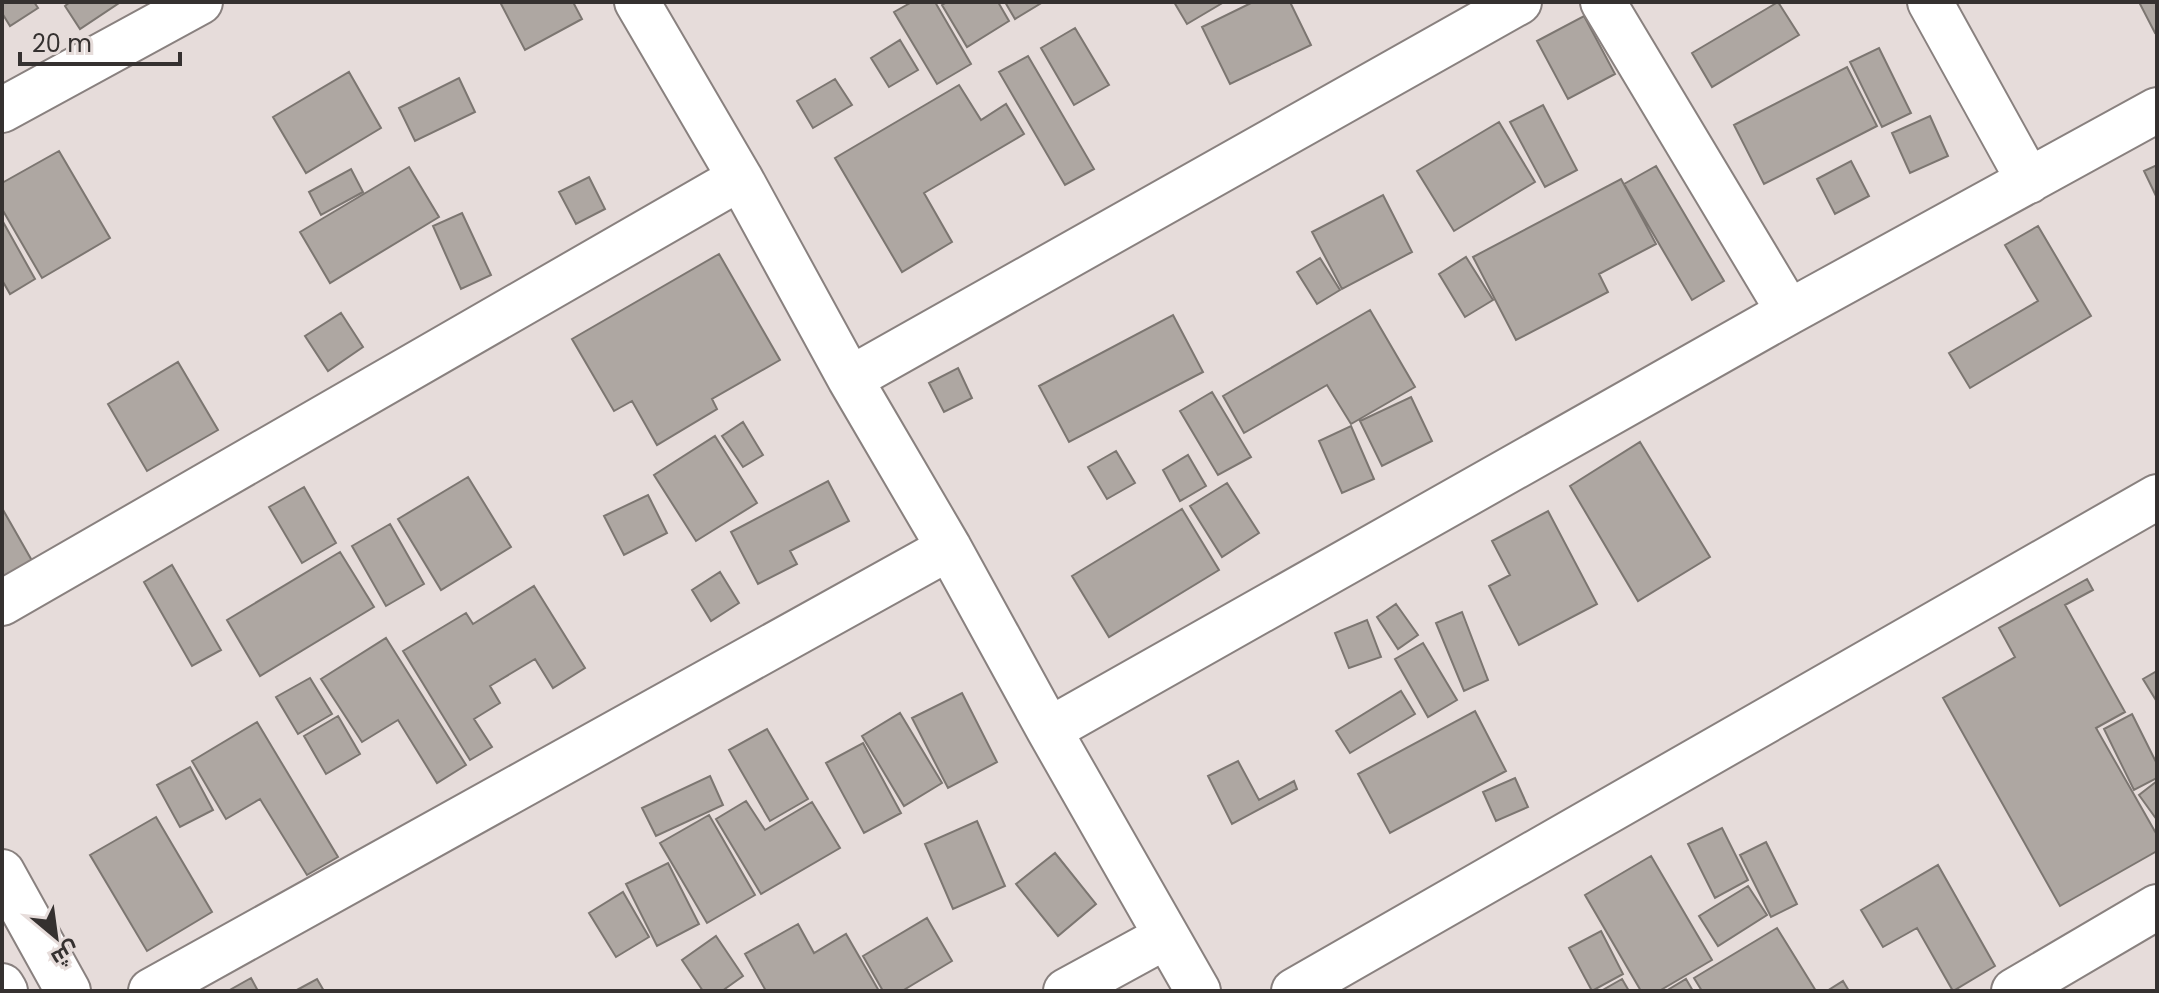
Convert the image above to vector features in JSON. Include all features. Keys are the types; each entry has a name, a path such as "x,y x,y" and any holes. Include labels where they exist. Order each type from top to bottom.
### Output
{"street":[{"path":"2,110 200,2"},
{"path":"850,379 1519,2"},
{"path":"1603,2 1789,312"},
{"path":"1930,2 2029,181"},
{"path":"651,7 850,379 949,548 1198,991"},
{"path":"1049,730 1789,312 2157,110"},
{"path":"2,603 740,178"},
{"path":"1294,991 2157,497"},
{"path":"151,991 949,548"},
{"path":"2,872 68,991"},
{"path":"2014,991 2157,907"},
{"path":"1066,991 1165,937"}],"building":[{"path":"2,2 34,2 38,8 10,26 2,13"},
{"path":"70,2 119,3 80,29 65,6"},
{"path":"500,2 573,2 582,19 525,50"},
{"path":"912,2 935,2 971,64 937,84 894,12"},
{"path":"947,2 998,2 1009,21 967,47 942,5"},
{"path":"1005,2 1043,2 1015,19"},
{"path":"1174,2 1224,2 1187,24"},
{"path":"1253,2 1290,2 1311,45 1230,84 1202,27"},
{"path":"1778,2 1799,35 1712,87 1692,53"},
{"path":"2139,2 2157,2 2157,32 2155,33"},
{"path":"1584,16 1615,74 1568,99 1537,41"},
{"path":"1075,28 1109,85 1074,105 1041,48"},
{"path":"900,40 918,70 889,87 871,58"},
{"path":"1879,48 1911,113 1882,127 1850,62"},
{"path":"1028,56 1094,169 1065,185 999,72"},
{"path":"1847,67 1877,126 1764,184 1734,125"},
{"path":"349,72 381,128 306,173 273,117"},
{"path":"459,78 475,112 415,141 399,108"},
{"path":"835,79 852,105 813,128 797,101"},
{"path":"959,85 981,120 1006,104 1024,134 924,193 952,242 902,272 835,158"},
{"path":"1543,105 1577,170 1545,187 1510,122"},
{"path":"1930,116 1948,156 1910,173 1892,133"},
{"path":"1499,122 1535,182 1454,231 1417,171"},
{"path":"59,151 110,238 42,278 2,209 2,183"},
{"path":"1851,161 1869,196 1835,214 1817,179"},
{"path":"2157,165 2157,198 2144,171"},
{"path":"1656,166 1724,281 1692,300 1624,184"},
{"path":"409,167 439,217 330,283 300,232"},
{"path":"351,169 363,192 321,215 309,192"},
{"path":"589,177 605,209 576,224 559,192"},
{"path":"1621,179 1656,244 1599,274 1608,292 1516,340 1473,257"},
{"path":"1383,195 1412,252 1342,289 1312,232"},
{"path":"462,213 491,275 461,289 433,226"},
{"path":"2,220 35,279 10,294 2,280"},
{"path":"2038,226 2091,316 1970,388 1949,353 2038,301 2005,245"},
{"path":"719,254 780,360 712,399 717,409 657,445 632,401 614,411 572,339"},
{"path":"1466,257 1493,300 1465,317 1439,274"},
{"path":"1320,258 1340,290 1317,304 1297,272"},
{"path":"1370,310 1415,387 1351,424 1327,385 1244,433 1223,396"},
{"path":"341,313 363,347 328,371 305,336"},
{"path":"1173,315 1203,372 1069,442 1039,386"},
{"path":"178,362 218,430 147,471 108,404"},
{"path":"958,368 972,398 944,412 929,383"},
{"path":"1212,392 1251,457 1218,475 1180,411"},
{"path":"1411,397 1432,441 1382,466 1360,421"},
{"path":"743,422 763,455 743,467 722,436"},
{"path":"1351,426 1374,479 1342,493 1319,441"},
{"path":"715,436 757,503 696,541 654,475"},
{"path":"1640,442 1710,557 1638,601 1570,486"},
{"path":"1116,451 1135,483 1107,499 1088,467"},
{"path":"1188,455 1206,486 1180,501 1163,470"},
{"path":"468,477 511,547 441,590 398,519"},
{"path":"828,481 849,521 790,551 797,564 758,584 731,532"},
{"path":"1227,483 1259,533 1222,557 1190,506"},
{"path":"304,487 336,543 302,563 269,507"},
{"path":"648,495 667,533 624,555 604,516"},
{"path":"2,508 35,566 2,585"},
{"path":"1182,509 1219,570 1109,637 1072,576"},
{"path":"1548,511 1597,604 1519,645 1489,586 1510,575 1492,541"},
{"path":"390,524 424,584 386,606 352,546"},
{"path":"340,552 374,607 260,676 227,620"},
{"path":"172,565 221,650 192,666 144,582"},
{"path":"720,572 739,603 711,621 692,590"},
{"path":"2087,579 2093,590 2065,605 2125,712 2096,728 2157,835 2157,851 2060,906 1943,698 2015,657 1999,628"},
{"path":"534,586 585,668 553,688 535,659 490,686 500,703 474,719 492,747 470,760 403,651 466,613 473,624"},
{"path":"1396,604 1418,635 1398,649 1377,617"},
{"path":"1462,612 1488,680 1464,691 1436,623"},
{"path":"1367,620 1381,657 1349,668 1335,633"},
{"path":"386,638 466,765 437,783 398,720 362,742 321,679"},
{"path":"1423,643 1457,700 1428,717 1395,659"},
{"path":"2157,671 2157,702 2143,679"},
{"path":"310,678 332,714 298,734 276,697"},
{"path":"1401,691 1415,714 1350,753 1336,731"},
{"path":"962,693 997,762 948,788 912,718"},
{"path":"1475,711 1506,771 1390,833 1358,774"},
{"path":"900,713 942,783 904,806 862,736"},
{"path":"2132,714 2157,764 2157,778 2134,790 2104,729"},
{"path":"338,716 360,754 326,774 304,736"},
{"path":"257,722 338,857 307,875 260,799 226,819 192,761"},
{"path":"767,729 808,799 770,821 729,750"},
{"path":"863,743 901,813 864,833 826,763"},
{"path":"1238,761 1259,800 1294,781 1297,789 1232,824 1208,776"},
{"path":"190,767 213,810 180,827 157,785"},
{"path":"710,776 723,805 656,836 642,808"},
{"path":"1515,778 1528,807 1496,821 1483,792"},
{"path":"2157,781 2157,820 2139,795"},
{"path":"746,801 765,830 812,802 840,848 761,894 716,819"},
{"path":"709,815 755,895 707,923 660,843"},
{"path":"156,817 212,912 147,951 90,855"},
{"path":"977,821 1005,886 953,909 925,844"},
{"path":"1722,828 1748,880 1715,898 1688,844"},
{"path":"1766,842 1797,904 1771,917 1740,855"},
{"path":"1055,853 1096,904 1058,936 1016,884"},
{"path":"1651,856 1712,960 1659,991 1641,991 1585,895"},
{"path":"668,863 699,924 657,946 626,884"},
{"path":"1938,865 1995,966 1953,991 1917,928 1883,947 1861,910"},
{"path":"1748,886 1767,915 1718,946 1699,916"},
{"path":"623,892 649,937 616,957 589,913"},
{"path":"927,918 952,961 902,991 883,991 863,956"},
{"path":"798,924 814,953 846,934 879,991 766,991 745,954"},
{"path":"1777,928 1816,991 1702,991 1694,978"},
{"path":"1601,931 1623,974 1592,991 1569,948"},
{"path":"716,936 743,976 722,991 703,991 682,960"},
{"path":"251,978 258,991 228,991"},
{"path":"317,979 324,991 295,991"},
{"path":"1622,979 1629,991 1601,991"},
{"path":"1686,979 1693,991 1666,991"},
{"path":"1843,981 1849,991 1827,991"}]}
